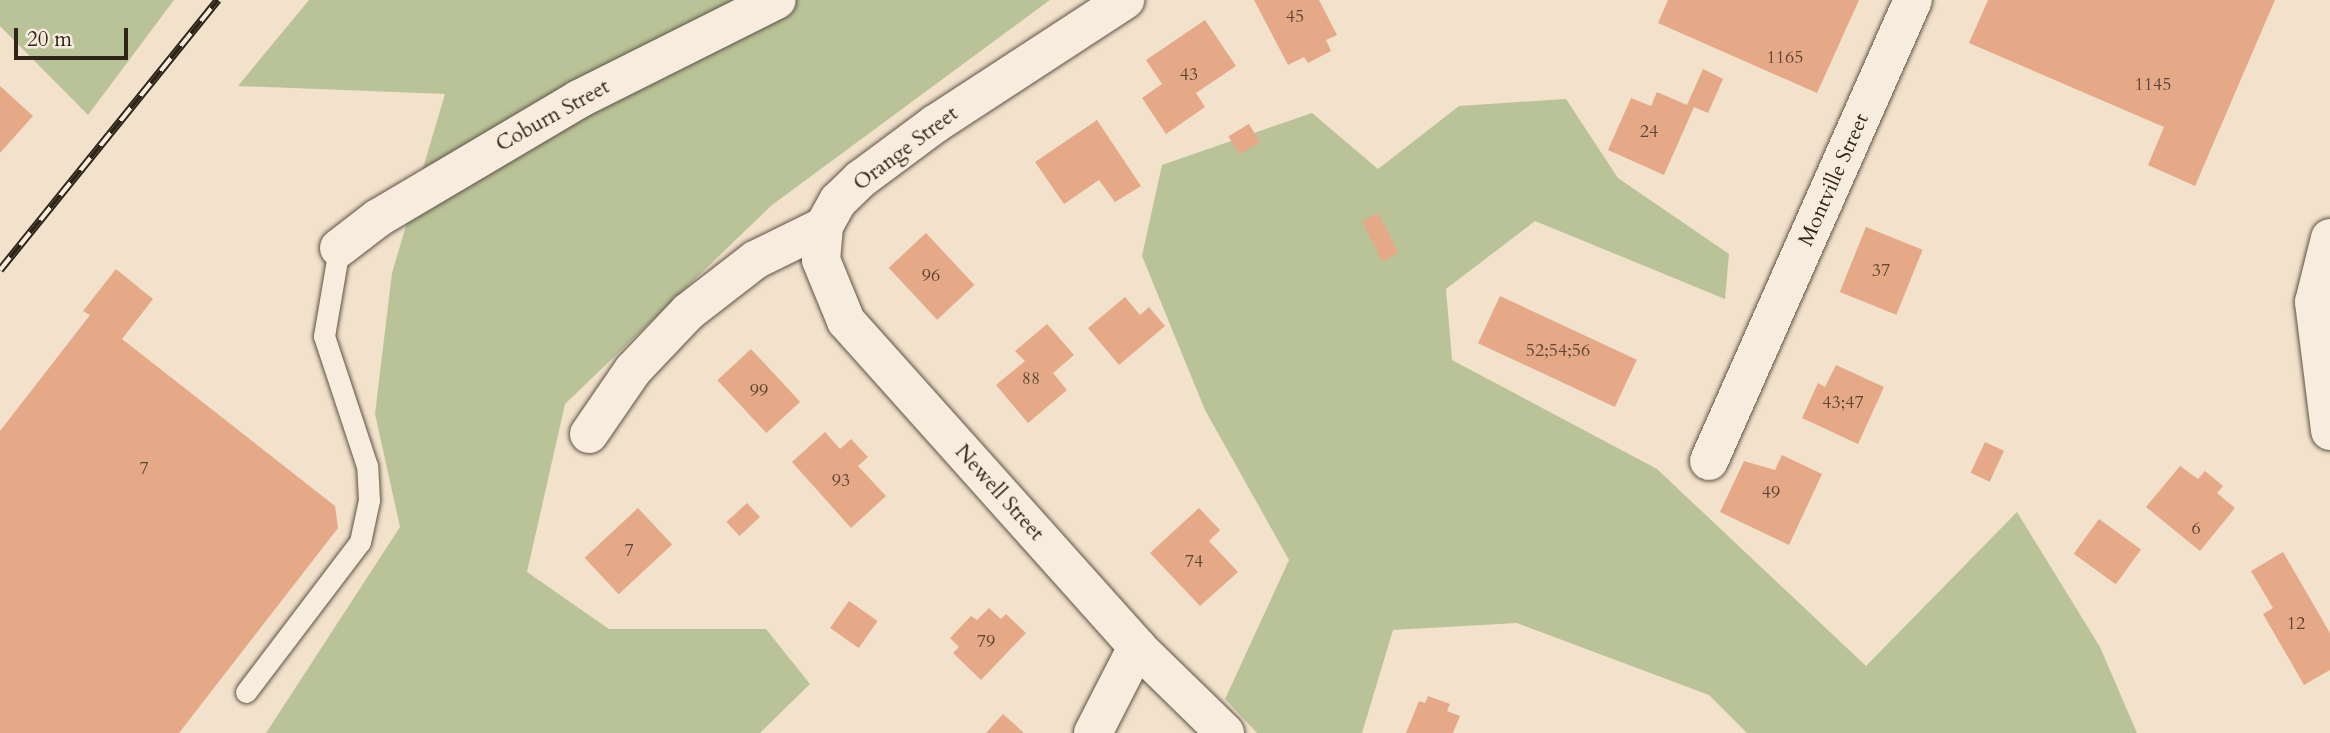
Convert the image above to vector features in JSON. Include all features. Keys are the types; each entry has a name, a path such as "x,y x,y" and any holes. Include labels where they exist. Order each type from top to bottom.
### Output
{"street":[{"name":"Coburn Street","path":"340,248 378,218 579,99 777,0"},
{"name":"Orange Street","path":"824,226 838,201 924,132 1125,0"},
{"name":"Montville Street","path":"1709,461 1913,0"},
{"path":"589,434 633,370 688,312 755,260 824,226"},
{"name":"Newell Street","path":"824,226 821,260 846,321 1137,647 1225,733"},
{"path":"2330,238 2314,302 2330,431"},
{"path":"1093,733 1137,647"}],"lane":[{"path":"246,692 359,542 369,500 368,466 324,336 340,248"}],"green space":[{"path":"0,0 174,0 88,115 0,26"},
{"path":"309,0 1050,0 772,205 565,404 527,572 609,629 766,629 810,684 760,733 266,733 400,527 375,414 392,273 445,94 238,86"},
{"path":"1566,99 1618,178 1729,254 1725,299 1535,221 1446,289 1452,360 1657,469 1866,666 2017,512 2100,647 2137,733 1747,733 1709,695 1517,623 1393,630 1362,733 1257,733 1225,699 1289,560 1205,410 1142,256 1162,165 1312,113 1378,169 1459,106"}],"building":[{"path":"1254,0 1319,0 1337,35 1326,40 1331,51 1308,63 1304,57 1288,65"},
{"path":"1668,0 1859,0 1817,93 1658,23"},
{"path":"1988,0 2275,0 2195,186 2148,165 2164,127 1969,43"},
{"path":"1205,20 1236,66 1196,93 1205,107 1166,134 1142,98 1162,84 1146,60"},
{"path":"1703,69 1723,79 1708,113 1694,107 1664,175 1608,150 1631,98 1651,106 1657,92 1687,105"},
{"path":"0,86 33,116 0,153"},
{"path":"1097,120 1141,186 1115,202 1099,180 1064,204 1035,162"},
{"path":"1249,124 1260,142 1239,154 1228,136"},
{"path":"1378,213 1398,253 1382,261 1362,221"},
{"path":"1866,227 1923,250 1896,315 1840,292"},
{"path":"926,233 974,285 937,320 889,268"},
{"path":"116,269 153,299 122,339 335,506 338,528 179,733 0,733 0,431 90,315 83,311"},
{"path":"1500,296 1637,360 1615,407 1478,343"},
{"path":"1125,297 1140,315 1149,307 1165,326 1119,365 1088,328"},
{"path":"1047,324 1074,355 1053,373 1067,390 1028,423 996,385 1025,361 1015,351"},
{"path":"751,349 800,402 766,433 717,380"},
{"path":"1836,365 1884,387 1858,444 1802,418 1818,383 1825,387"},
{"path":"825,432 840,449 851,439 868,457 858,466 886,496 851,528 792,462"},
{"path":"1985,442 2004,451 1990,482 1971,473"},
{"path":"1782,455 1822,474 1789,545 1720,512 1744,461 1775,470"},
{"path":"2180,466 2198,479 2205,471 2223,486 2217,493 2235,508 2200,551 2146,507"},
{"path":"747,503 760,517 739,536 727,522"},
{"path":"638,508 672,545 619,594 585,558"},
{"path":"1199,508 1220,530 1209,541 1238,572 1200,606 1150,553"},
{"path":"2099,519 2141,550 2116,584 2074,554"},
{"path":"2283,552 2330,633 2330,670 2304,685 2263,614 2273,608 2251,571"},
{"path":"849,601 878,621 859,648 830,628"},
{"path":"989,608 1001,619 1006,614 1026,633 981,680 953,653 959,647 950,638 971,616 977,620"},
{"path":"1428,696 1450,704 1447,711 1460,716 1453,733 1406,733 1419,701 1425,703"},
{"path":"1003,714 1024,733 986,733"}],"railway":[{"path":"0,270 218,0"}]}
